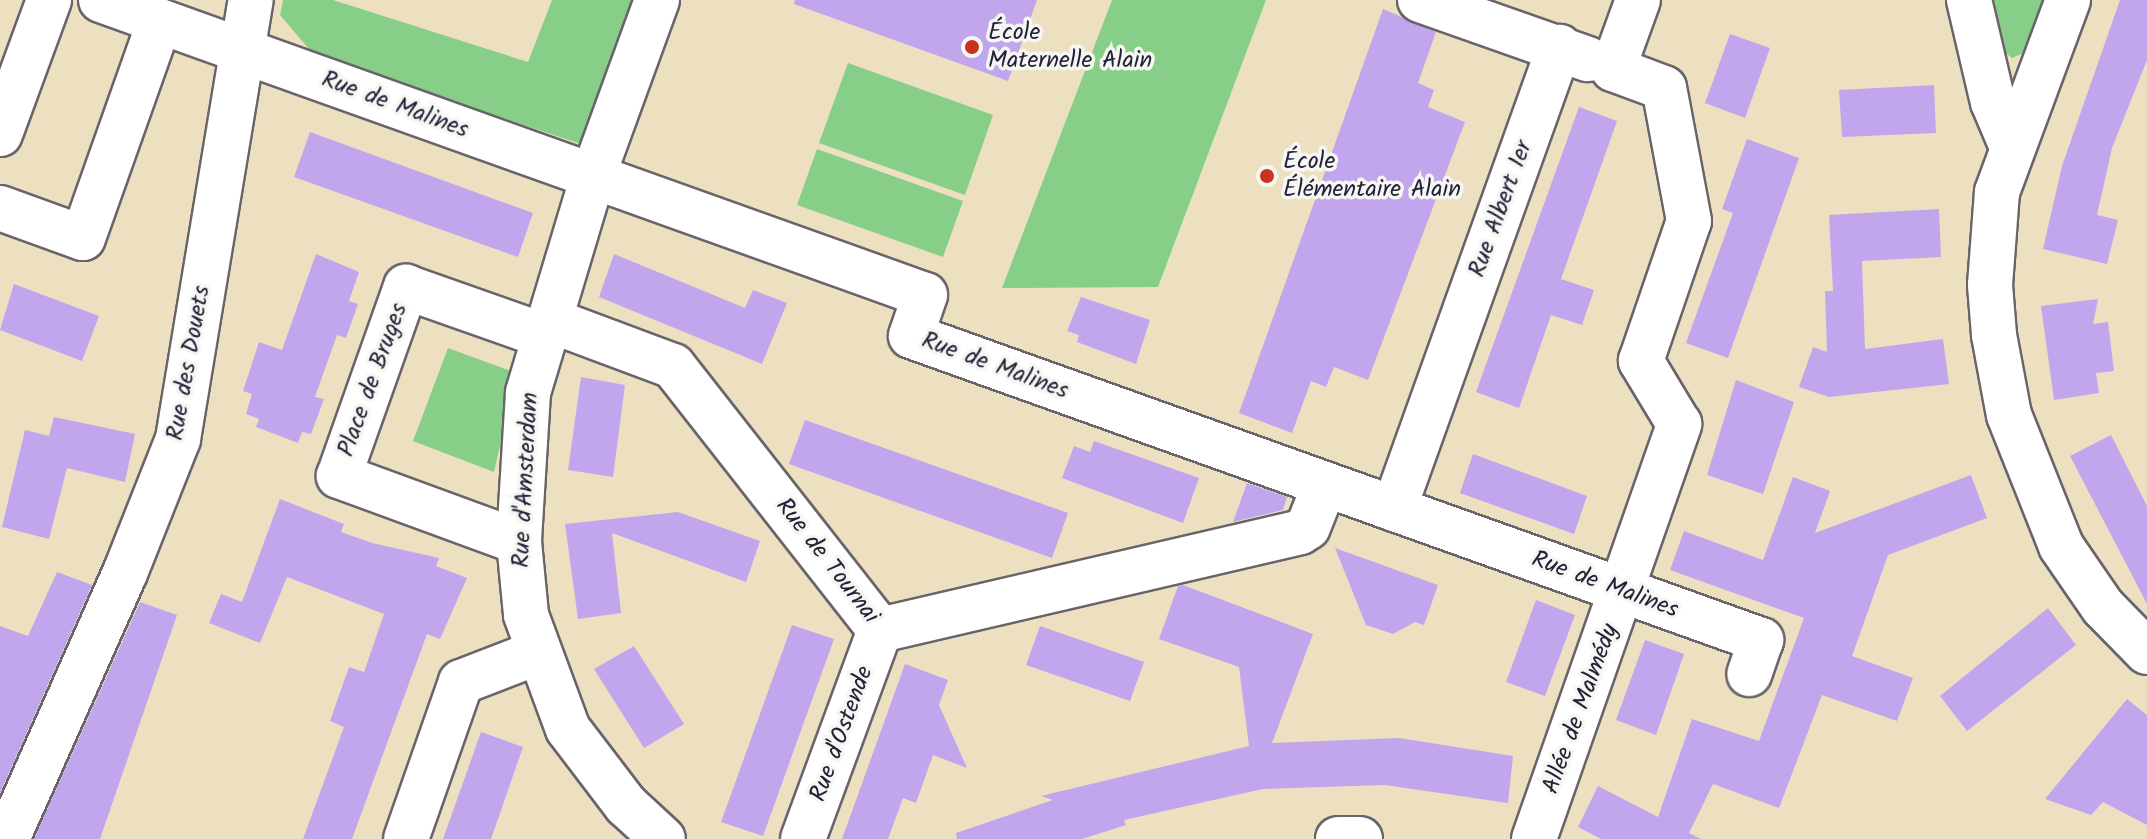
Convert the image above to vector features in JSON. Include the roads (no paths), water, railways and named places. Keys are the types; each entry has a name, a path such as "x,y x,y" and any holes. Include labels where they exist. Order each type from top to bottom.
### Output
{"street":[{"path":"0,134 49,0"},
{"name":"Rue de Malines","path":"101,0 925,295 911,336 1761,640 1749,674"},
{"name":"Rue des Douets","path":"7,839 125,573 178,439 251,0"},
{"name":"Rue d'Amsterdam","path":"657,0 593,176 528,393 519,542 524,602 536,653 568,729 626,805 663,839"},
{"path":"1420,0 1559,47"},
{"path":"1613,69 1638,0"},
{"path":"1969,0 1993,102 2012,147"},
{"path":"2068,0 1997,192 1990,285 2009,415 2061,546 2103,607 2147,652"},
{"path":"0,208 83,238 160,21"},
{"name":"Allée de Malmédy","path":"1534,839 1679,424 1641,361 1689,221 1664,88 1559,47"},
{"name":"Rue Albert 1er","path":"1394,509 1559,47"},
{"name":"Place de Bruges","path":"519,542 339,476 406,287 547,328"},
{"name":"Rue de Tournai","path":"547,328 673,366 880,630 1300,532 1308,527 1325,484"},
{"name":"Rue d'Ostende","path":"803,839 880,630"},
{"path":"406,839 461,682 536,653"},
{"path":"1338,839 1360,839"}],"place":[{"name":"École Maternelle Alain","path":"972,47"},
{"name":"École Élémentaire Alain","path":"1267,176"}]}
